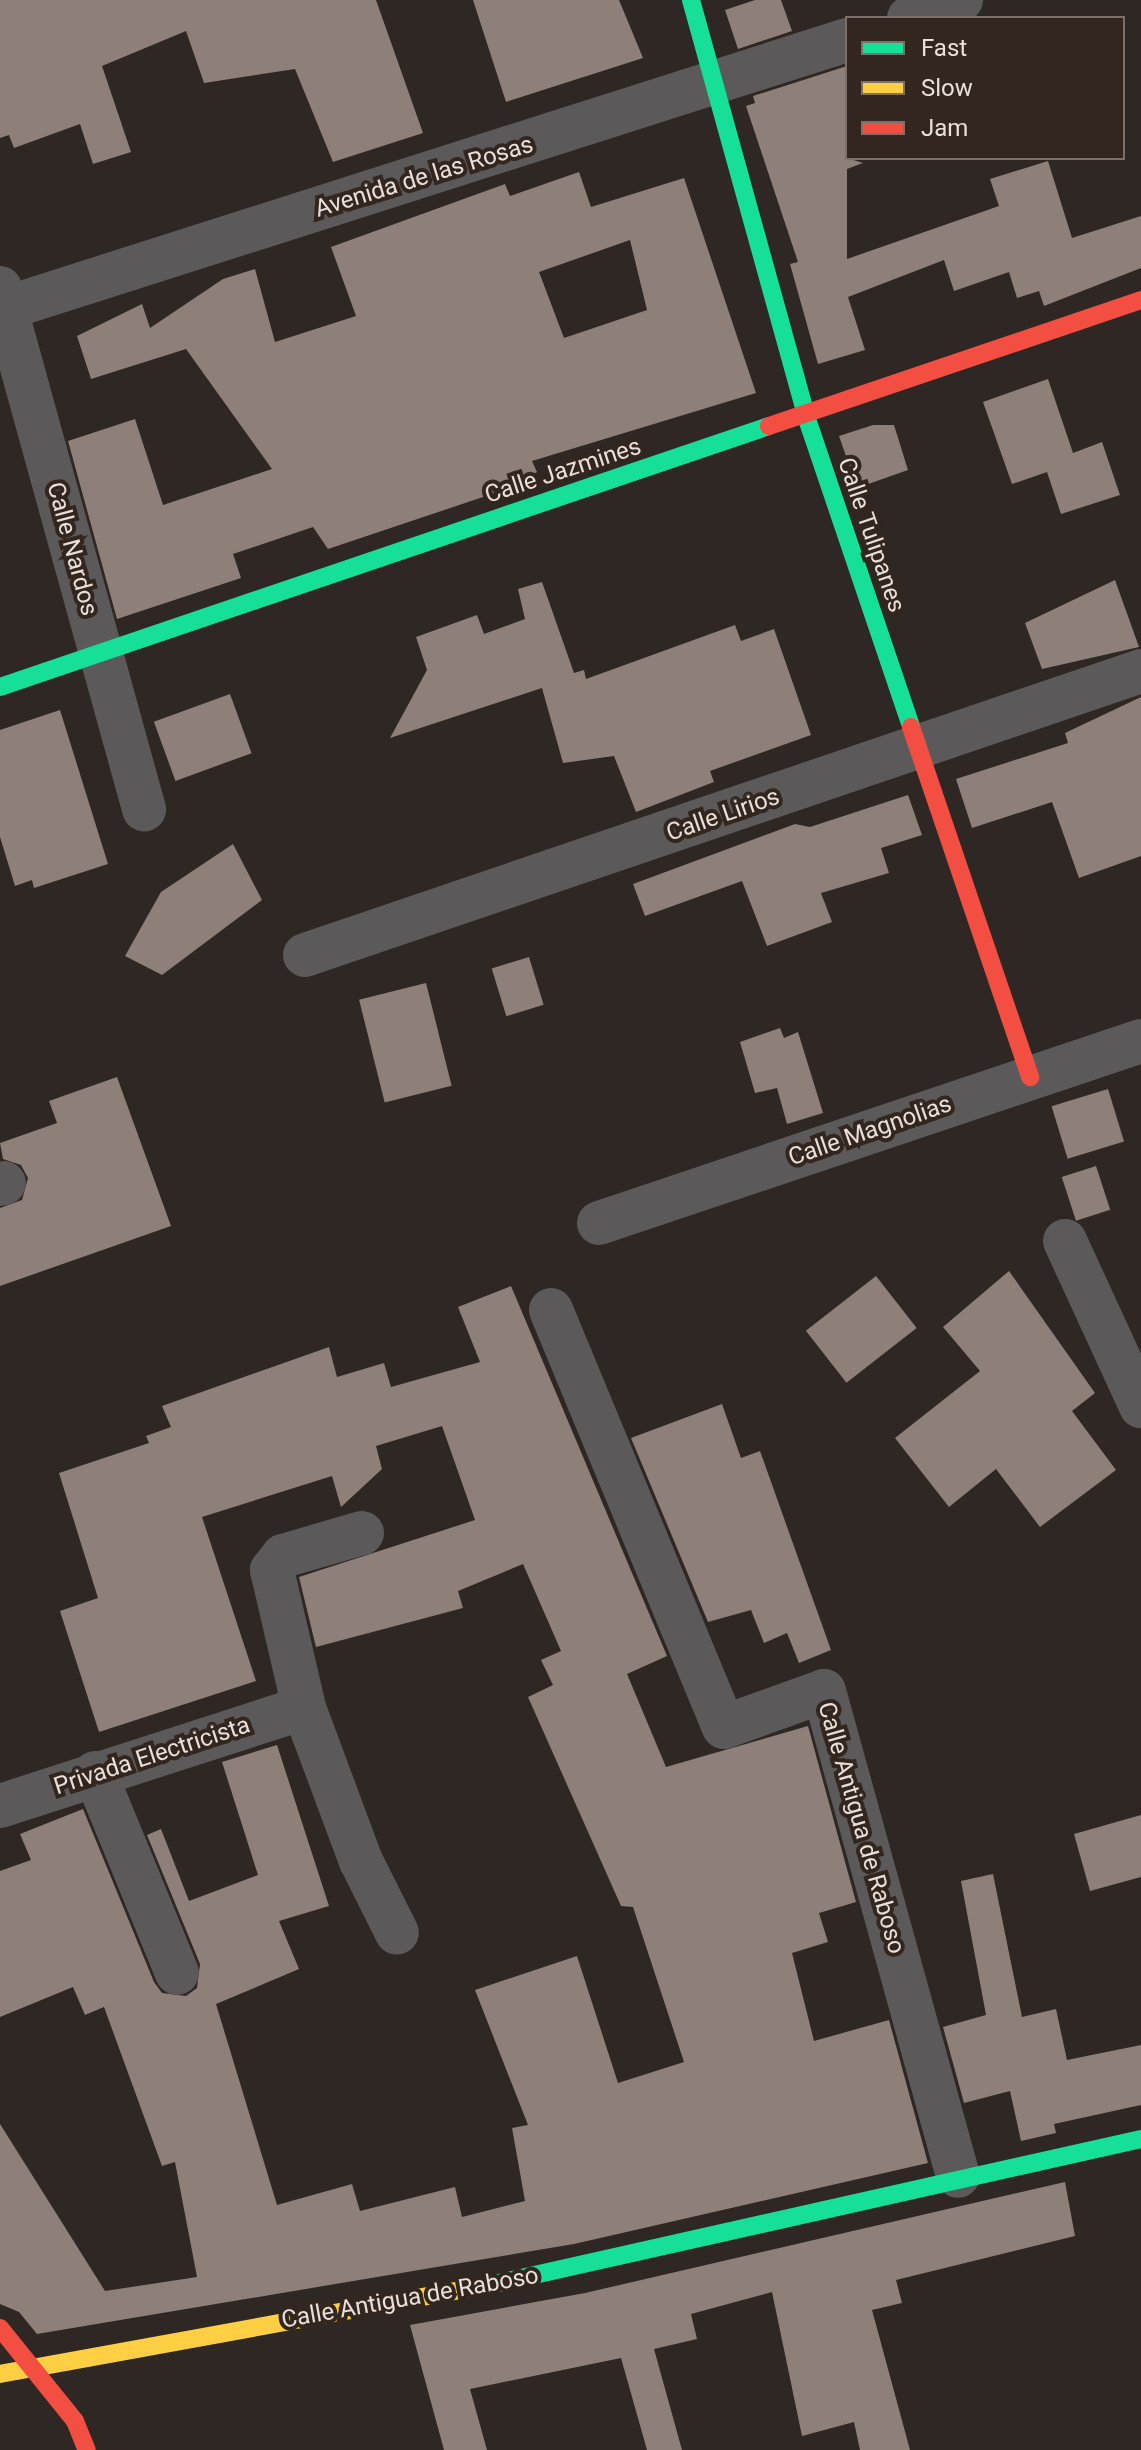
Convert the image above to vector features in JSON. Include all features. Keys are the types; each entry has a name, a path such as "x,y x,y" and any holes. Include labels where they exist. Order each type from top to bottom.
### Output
{"street":[{"name":"Calle Tulipanes","path":"691,0 806,416 1030,1077"},
{"path":"915,16 961,0"},
{"name":"Avenida de las Rosas","path":"2,302 715,86 845,41"},
{"name":"Calle Jazmines","path":"0,687 100,650 806,416 1141,300"},
{"name":"Calle Nardos","path":"2,302 144,809"},
{"name":"Calle Lirios","path":"305,955 1141,671"},
{"name":"Calle Magnolias","path":"599,1223 1141,1041"},
{"path":"1065,1241 1141,1406"},
{"name":"Calle Antigua de Raboso","path":"551,1310 724,1727 824,1691 958,2176"},
{"path":"362,1533 283,1556 272,1570 304,1708 361,1861 397,1933"},
{"name":"Privada Electricista","path":"0,1806 304,1708"},
{"path":"95,1773 177,1973"},
{"name":"Calle Antigua de Raboso","path":"0,2374 579,2269 958,2176 1141,2139"},
{"path":"0,2328 35,2368 87,2450"}],"building":[{"path":"0,0 376,0 423,133 333,162 295,69 204,83 186,31 102,66 131,152 93,164 80,124 14,148 9,135 0,138"},
{"path":"473,0 619,0 643,58 506,102"},
{"path":"755,0 781,0 792,31 738,49 725,10"},
{"path":"845,67 845,160 863,163 847,169 847,259 999,206 990,179 1048,161 1072,238 1141,216 1141,268 1044,306 1039,291 1017,298 1009,272 954,291 944,260 848,297 865,350 818,364 790,264 798,262 746,106 755,103 753,96"},
{"path":"579,172 591,207 684,178 756,393 532,461 537,472 504,490 328,549 313,527 233,554 241,578 117,619 68,441 135,419 163,505 272,469 186,349 91,379 77,336 142,304 150,328 223,279 255,269 275,342 356,316 331,247 505,184 510,196","holes":["630,240 647,310 564,338 539,272"]},
{"path":"1048,379 1073,453 1102,442 1120,495 1061,514 1047,472 1012,484 983,402"},
{"path":"873,425 894,425 908,470 857,488 839,436"},
{"path":"1115,580 1139,647 1042,669 1025,623"},
{"path":"542,582 574,673 584,670 586,679 735,625 741,641 774,629 811,735 710,771 714,782 636,812 614,756 563,763 542,688 390,738 427,670 416,637 477,615 484,634 525,619 518,589"},
{"path":"230,694 252,753 175,781 154,722"},
{"path":"1141,697 1141,856 1079,878 1052,802 972,828 956,779 1068,743 1065,733"},
{"path":"60,710 108,864 34,888 32,880 15,886 0,837 0,730"},
{"path":"908,795 922,835 881,848 889,873 821,893 832,922 767,946 742,881 645,916 633,884 795,824 810,827"},
{"path":"233,844 262,900 162,975 125,956 161,892"},
{"path":"529,957 544,1005 506,1016 492,968"},
{"path":"426,983 452,1086 385,1103 359,1000"},
{"path":"780,1028 784,1038 798,1032 823,1113 787,1124 777,1088 755,1093 740,1042"},
{"path":"117,1077 171,1226 0,1286 0,1208 22,1200 28,1178 21,1165 3,1159 0,1143 57,1123 49,1101"},
{"path":"1108,1089 1124,1142 1068,1159 1052,1106"},
{"path":"1096,1166 1110,1210 1076,1221 1062,1177"},
{"path":"1009,1271 1095,1393 1072,1411 1116,1470 1040,1527 996,1469 949,1507 895,1438 980,1371 943,1327"},
{"path":"876,1276 917,1328 847,1383 806,1331"},
{"path":"511,1286 667,1656 627,1674 666,1767 808,1726 856,1902 819,1913 828,1942 792,1953 814,2041 889,2020 928,2163 574,2244 37,2334 19,2312 0,2304 0,2124 105,2291 197,2277 175,2162 162,2166 104,2007 85,2015 73,1987 0,2017 0,1871 31,1860 20,1834 83,1809 154,1982 162,1993 186,1996 197,1988 200,1964 147,1835 161,1829 189,1901 258,1875 222,1762 277,1745 329,1906 279,1921 299,1969 216,2004 277,2205 352,2184 360,2211 455,2187 462,2217 525,2201 512,2128 528,2125 475,1990 577,1956 618,2083 684,2062 633,1907 621,1906 528,1697 553,1685 541,1660 561,1651 523,1564 458,1591 463,1608 316,1647 299,1577 475,1520 442,1426 376,1446 382,1469 341,1507 332,1476 202,1517 256,1681 99,1732 60,1611 98,1598 59,1473 149,1443 146,1436 171,1427 162,1406 329,1347 337,1377 384,1363 391,1387 480,1362 458,1307"},
{"path":"722,1404 741,1458 760,1451 831,1650 799,1663 787,1633 764,1643 751,1610 708,1622 631,1438"},
{"path":"1141,1815 1141,1877 1090,1891 1074,1834"},
{"path":"993,1874 1022,2017 1056,2009 1067,2060 1141,2045 1141,2105 1054,2124 1056,2133 1021,2141 1010,2091 964,2103 943,2027 986,2015 961,1881"},
{"path":"1065,2182 1075,2236 896,2280 902,2303 872,2310 910,2450 860,2450 854,2422 802,2436 772,2292 691,2314 697,2339 654,2349 682,2450 647,2450 621,2358 470,2389 487,2450 444,2450 410,2325 585,2293"}],"traffic: fast":[{"path":"691,0 806,416 911,727"},
{"path":"0,687 769,426"},
{"path":"494,2284 1141,2139"}],"traffic: slow":[{"path":"0,2374 494,2284"}],"traffic: jam":[{"path":"769,426 1141,300"},
{"path":"911,727 1030,1077"},
{"path":"0,2328 75,2421 87,2450"}]}
